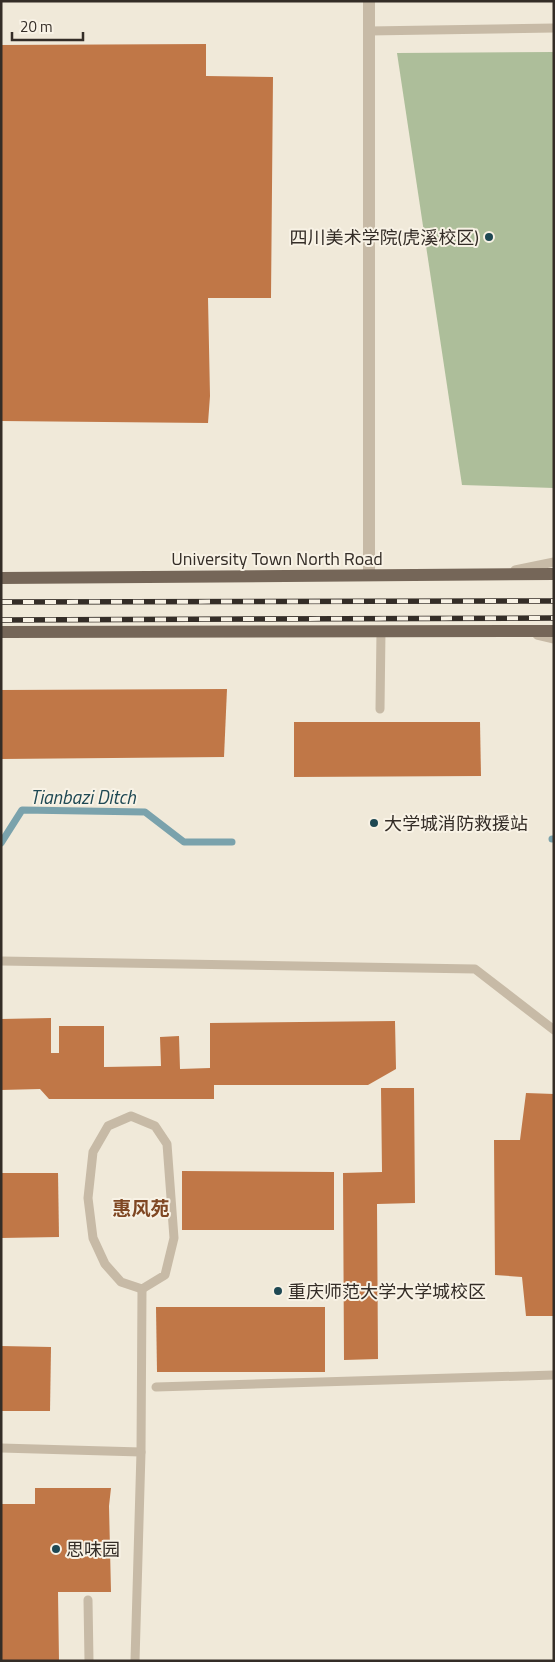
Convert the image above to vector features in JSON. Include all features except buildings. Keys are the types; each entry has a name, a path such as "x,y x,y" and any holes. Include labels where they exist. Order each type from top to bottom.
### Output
{"main road":[{"name":"University Town North Road","path":"1,578 554,574"},
{"path":"1,632 554,631"}],"street":[{"path":"369,1 369,575"}],"lane":[{"path":"369,31 554,28"},
{"path":"494,574 554,562"},
{"path":"380,709 381,631"},
{"path":"517,631 554,639"},
{"path":"1,961 475,969 554,1030"},
{"path":"131,1116 155,1126 167,1144 174,1230 174,1238 165,1275 142,1289 121,1282 105,1264 93,1238 88,1198 93,1152 108,1126 131,1116"},
{"path":"135,1661 141,1452 142,1289"},
{"path":"156,1387 554,1375"},
{"path":"1,1448 141,1452"},
{"path":"88,1600 89,1661"}],"green space":[{"name":"四川美术学院(虎溪校区)","path":"554,52 554,488 462,485 397,53"}],"waterway":[{"name":"Tianbazi Ditch","path":"1,843 22,810 145,812 184,842 232,842"}],"railway":[{"path":"1,602 554,601"},
{"path":"1,620 554,618"}],"place":[{"name":"四川美术学院(虎溪校区)","path":"489,237"},
{"name":"大学城消防救援站","path":"374,823"},
{"name":"重庆师范大学大学城校区","path":"278,1291"},
{"name":"思味园","path":"56,1549"}],"district":[{"name":"惠风苑","path":"141,1207"}]}
